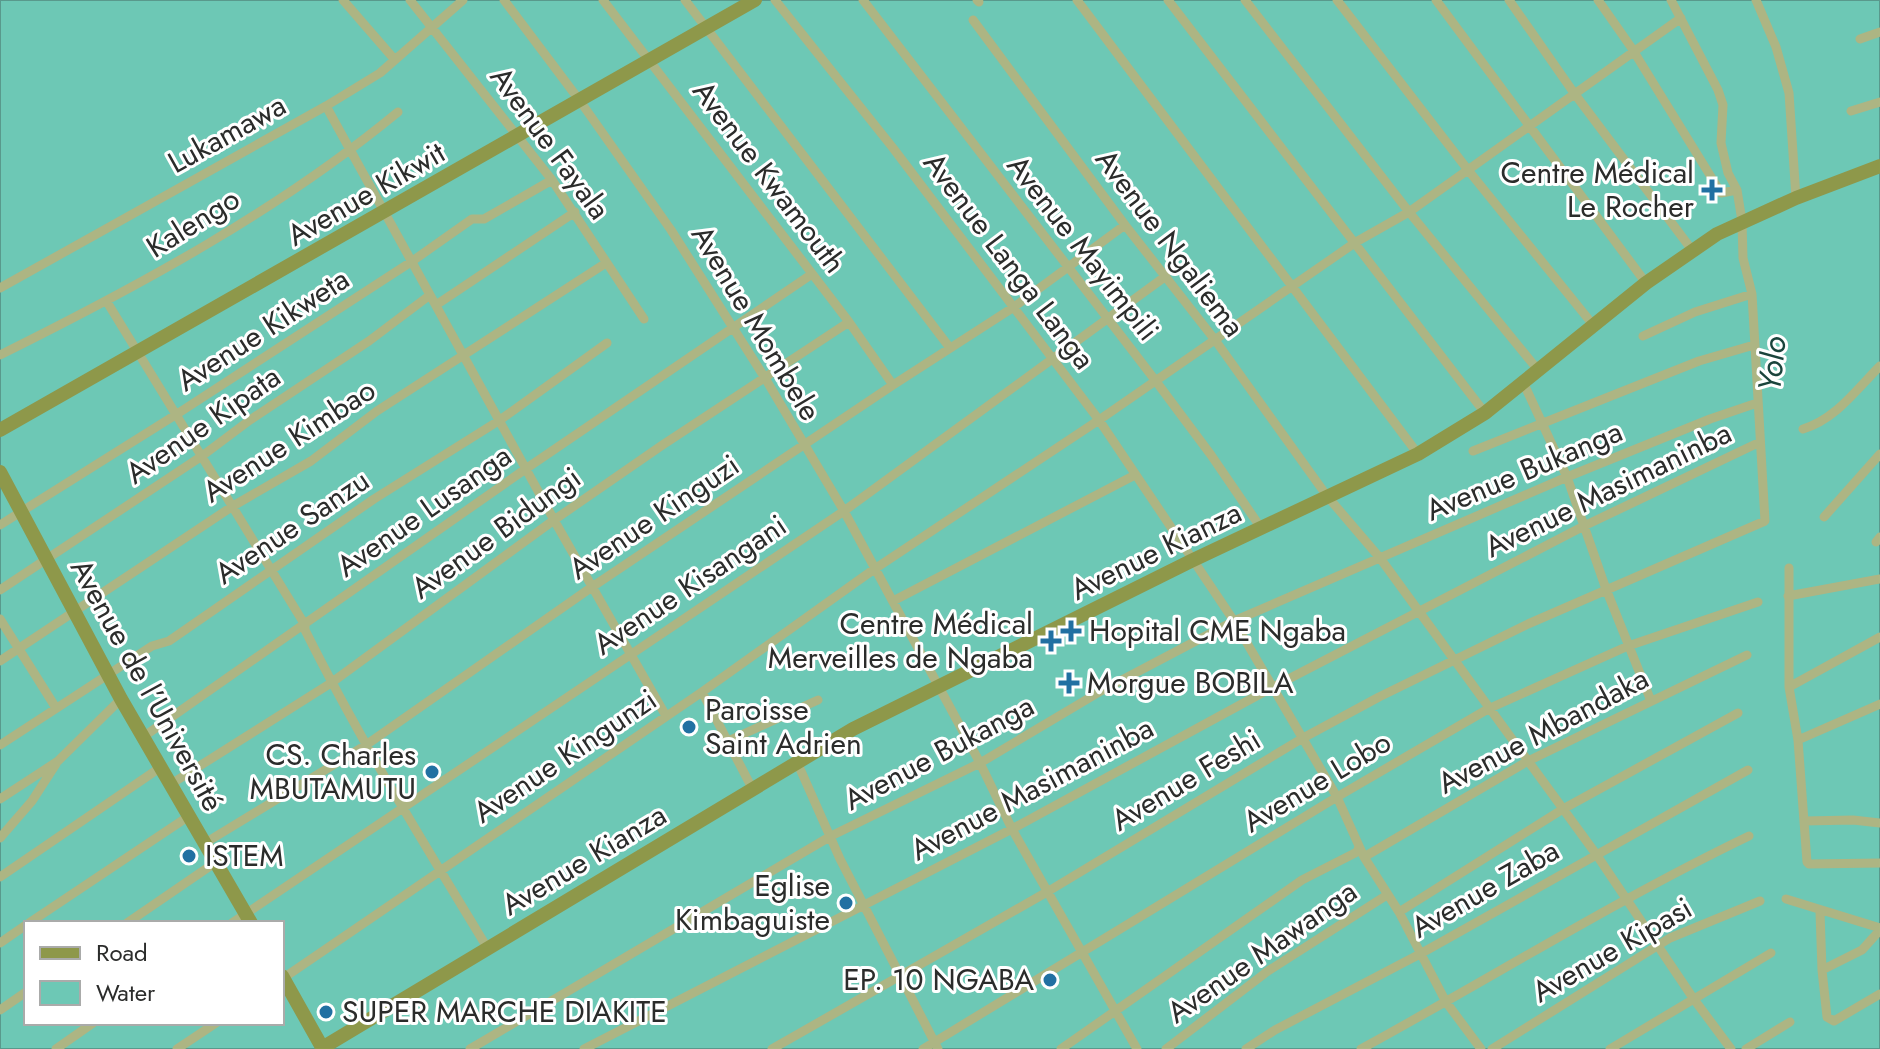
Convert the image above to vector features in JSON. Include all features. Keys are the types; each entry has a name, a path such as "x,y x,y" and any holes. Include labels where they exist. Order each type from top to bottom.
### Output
{"street":[{"path":"343,0 395,60"},
{"name":"Avenue Fayala","path":"410,0 552,180 644,319"},
{"name":"Lukamawa","path":"0,288 380,73 463,0"},
{"name":"Avenue Mombele","path":"504,0 671,230 765,378 844,511 873,570 893,601 980,763 1012,829 1137,1049"},
{"name":"Avenue Kwamouth","path":"603,0 849,322 893,385"},
{"path":"685,0 950,348"},
{"name":"Avenue Kikwit","path":"0,430 755,0"},
{"name":"Avenue Langa Langa","path":"775,0 1099,420 1234,621 1337,797 1362,852 1399,912 1446,1002 1481,1049"},
{"name":"Avenue Mayimpili","path":"863,0 1155,380 1261,528"},
{"path":"1077,0 1418,454"},
{"path":"1168,0 1485,413"},
{"path":"1245,0 1409,212 1538,370"},
{"path":"1337,0 1594,326"},
{"path":"1436,0 1646,283"},
{"path":"1509,0 1574,93 1692,250"},
{"path":"1598,0 1721,193 1737,190"},
{"path":"1671,0 1723,105 1721,143 1728,173 1737,190 1743,258 1752,294 1760,442"},
{"path":"1756,0 1788,85 1802,196"},
{"name":"Avenue Kingunzi","path":"284,977 702,692 873,570 1099,420 1356,242 1409,212 1681,18"},
{"name":"Avenue Ngaliema","path":"973,20 1125,225 1215,340 1327,496 1380,558 1596,854 1731,1049"},
{"path":"1860,39 1880,32"},
{"path":"1851,111 1880,102"},
{"path":"326,106 554,520 666,716"},
{"name":"Kalengo","path":"0,355 107,302 187,256 351,150 398,112"},
{"name":"Avenue Kianza","path":"322,1049 853,729 1191,561 1418,454 1485,413 1646,283 1692,250 1742,221 1880,166"},
{"name":"Avenue Kikweta","path":"0,525 177,414 472,219 484,219 552,180"},
{"path":"436,305 575,212"},
{"name":"Avenue Kinguzi","path":"205,843 366,745 592,587 1014,307 1125,225"},
{"name":"Avenue Kimbao","path":"0,661 233,506 311,461 377,411 606,263"},
{"name":"Avenue Lusanga","path":"143,737 527,468 812,274"},
{"name":"Avenue Kisangani","path":"248,918 402,807 844,511 1166,276"},
{"path":"1643,336 1695,312 1752,294"},
{"name":"Avenue Kipata","path":"0,590 380,334 430,295"},
{"path":"107,302 305,625 331,683 366,745 488,949"},
{"name":"Avenue Bidungi","path":"171,784 331,683 554,520 849,322"},
{"name":"Avenue Sanzu","path":"0,745 152,646 169,641 374,499 500,420 607,343"},
{"path":"1473,451 1699,361 1754,345"},
{"path":"1803,429 1820,424 1832,415 1880,366"},
{"path":"1523,382 1567,477 1606,589 1651,701"},
{"name":"Avenue Bukanga","path":"470,1049 831,836 980,763 1101,691 1234,621 1567,477 1757,403"},
{"name":"Avenue Feshi","path":"772,1049 1047,892 1303,738 1452,660 1606,589 1761,525 1767,517 1760,442"},
{"name":"Avenue Masimaninba","path":"584,1049 1012,829 1273,687 1584,526 1760,442"},
{"path":"1824,517 1880,454"},
{"name":"Avenue de l’Université","path":"0,472 108,676 248,918"},
{"path":"893,601 1135,475"},
{"path":"1789,568 1789,687 1798,740 1806,858 1809,864 1880,863"},
{"path":"1788,596 1880,579"},
{"name":"Avenue Lobo","path":"923,1049 936,1045 1337,797 1488,709 1628,646 1758,602"},
{"path":"0,619 56,708"},
{"path":"1789,687 1880,637"},
{"name":"Avenue Mbandaka","path":"1061,1049 1302,880 1362,852 1528,761 1747,655"},
{"path":"702,692 752,788"},
{"path":"0,799 58,761 121,699"},
{"path":"728,741 818,700"},
{"path":"1798,740 1880,704"},
{"path":"1399,912 1563,809 1738,713"},
{"path":"0,838 32,801 58,761"},
{"path":"797,762 862,905 936,1045"},
{"path":"0,877 161,767"},
{"name":"Avenue Zaba","path":"1246,1049 1275,1030 1420,954 1748,770"},
{"path":"32,921 189,816"},
{"path":"1805,821 1880,823"},
{"path":"1361,1049 1539,946 1749,836"},
{"path":"130,921 216,862"},
{"name":"Avenue Mawanga","path":"1166,1049 1268,971 1387,895"},
{"path":"1786,899 1880,929 1862,950 1822,970"},
{"name":"Avenue Kipasi","path":"1492,1049 1670,938 1760,901"},
{"path":"1820,912 1827,1017 1831,1021 1880,994"},
{"path":"0,943 24,927"},
{"path":"1610,1049 1771,953"},
{"path":"284,982 322,1049"},
{"path":"0,1010 24,993"},
{"path":"1746,1049 1790,1022"},
{"path":"56,1049 90,1025"},
{"path":"177,1049 213,1025"}],"water":[{"name":"Yolo","path":"0,0 1880,0 1880,1049 0,1049"}],"place":[{"name":"Centre Médical Le Rocher","path":"1712,190"},
{"name":"Hopital CME Ngaba","path":"1071,631"},
{"name":"Centre Médical Merveilles de Ngaba","path":"1051,641"},
{"name":"Morgue BOBILA","path":"1069,683"},
{"name":"Paroisse Saint Adrien","path":"689,727"},
{"name":"CS. Charles MBUTAMUTU","path":"432,772"},
{"name":"ISTEM","path":"189,856"},
{"name":"Eglise Kimbaguiste","path":"846,903"},
{"name":"EP. 10 NGABA","path":"1050,980"},
{"name":"SUPER MARCHE DIAKITE","path":"326,1012"}]}
